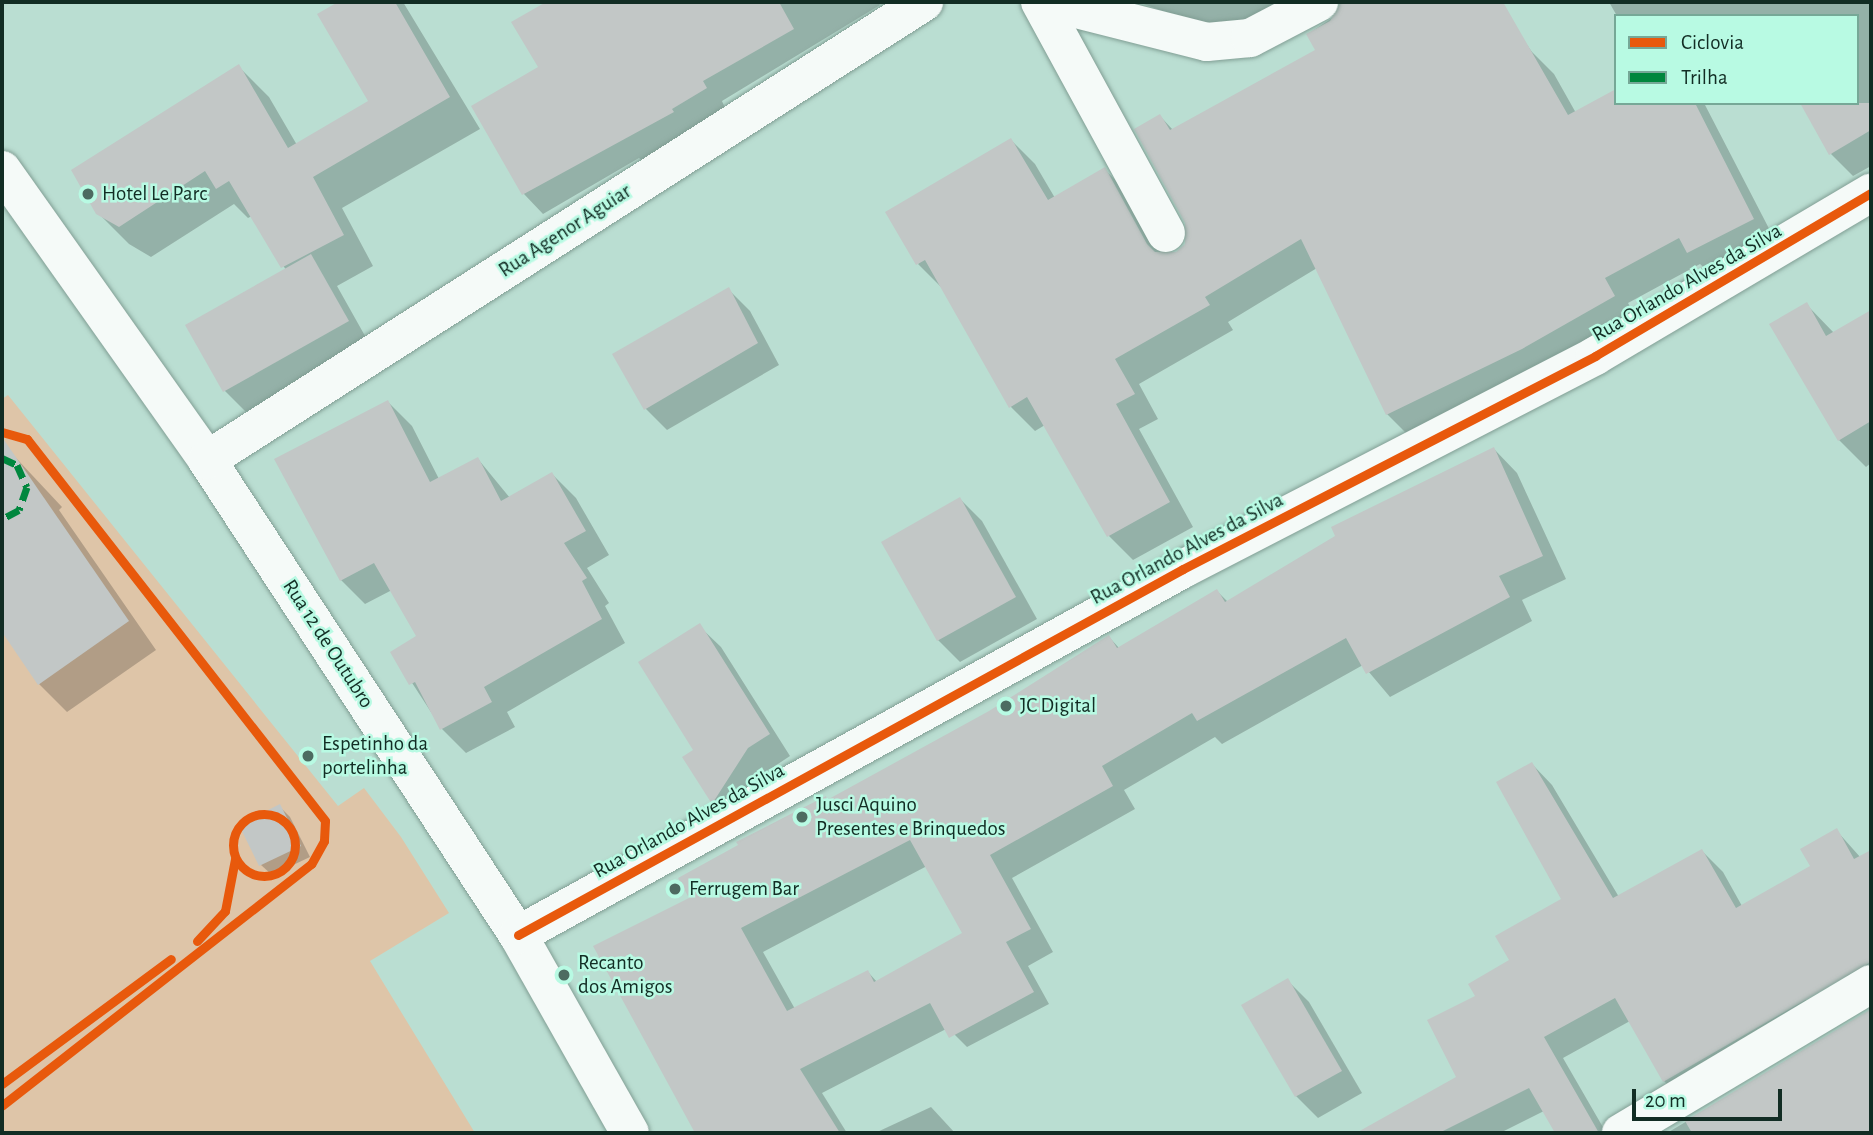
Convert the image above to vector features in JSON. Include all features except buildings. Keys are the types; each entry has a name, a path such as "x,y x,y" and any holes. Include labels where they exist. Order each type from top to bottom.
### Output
{"street":[{"name":"Rua Agenor Aguiar","path":"207,460 924,2"},
{"path":"1040,2 1166,233"},
{"path":"1049,2 1207,43 1250,38 1319,2"},
{"name":"Rua 12 de Outubro","path":"2,170 207,460 517,935 630,1133"},
{"name":"Rua Orlando Alves da Silva","path":"517,935 1183,569 1595,356 1871,193"},
{"path":"1621,1133 1871,984"}],"shaded area":[{"path":"8,395 338,806 364,788 401,837 449,913 370,961 475,1133 2,1133 2,399"}],"marked path":[{"path":"2,458 17,465 27,487 19,510 2,519"}],"cycle path":[{"path":"518,935 1183,569 1595,356 1871,193"},
{"path":"2,432 27,439 325,821 324,841 311,864 2,1105"},
{"path":"258,814 270,814 286,823 293,833 295,845 293,857 286,867 270,876 258,876 247,871 238,862 233,851 233,839 238,828 247,819 258,814"},
{"path":"197,941 225,911 235,859"},
{"path":"2,1084 171,959"}],"place":[{"name":"Hotel Le Parc","path":"88,194"},
{"name":"JC Digital","path":"1006,706"},
{"name":"Espetinho da portelinha","path":"308,756"},
{"name":"Jusci Aquino Presentes e Brinquedos","path":"802,817"},
{"name":"Ferrugem Bar","path":"675,889"},
{"name":"Recanto dos Amigos","path":"564,975"}]}
